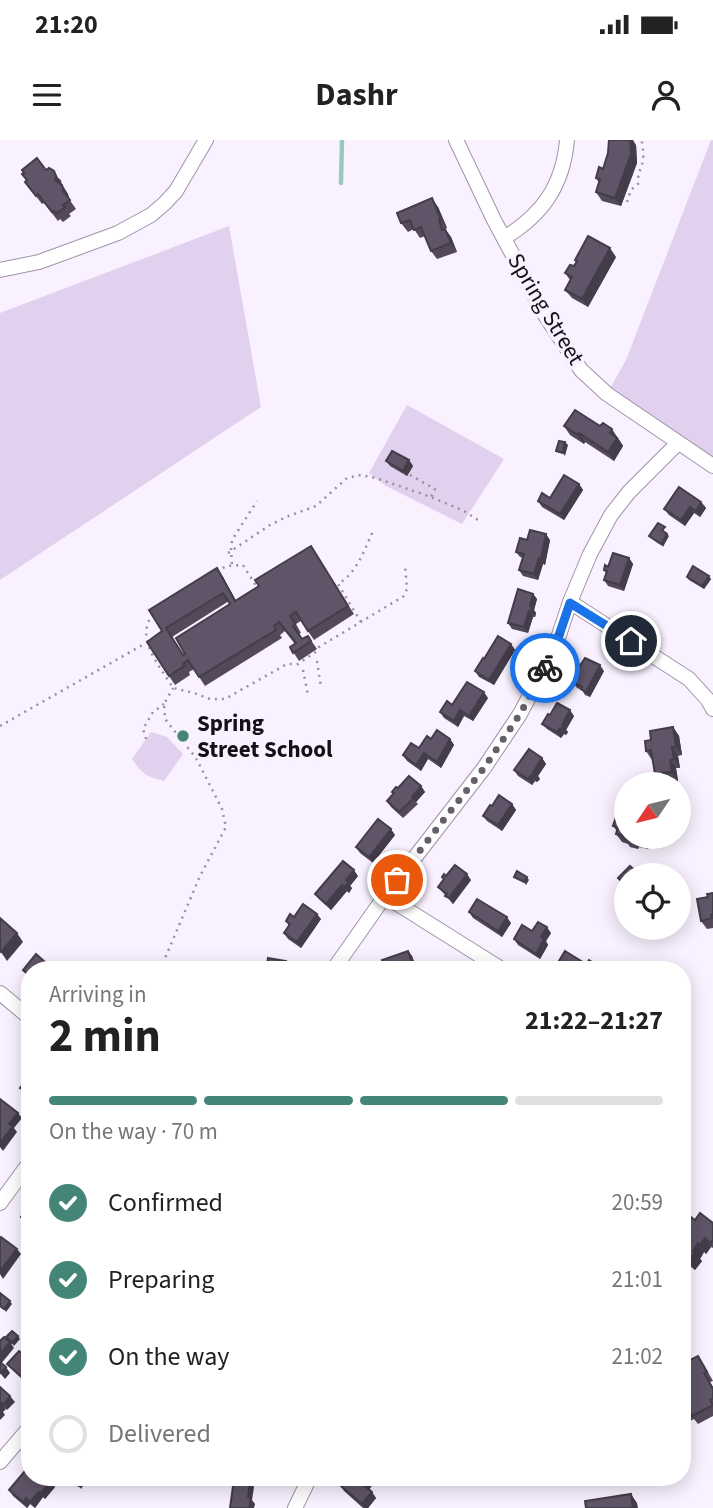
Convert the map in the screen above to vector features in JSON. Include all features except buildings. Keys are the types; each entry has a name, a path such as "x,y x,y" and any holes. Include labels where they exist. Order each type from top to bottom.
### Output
{"street":[{"path":"0,270 39,262 118,233 151,215 176,191 206,140"},
{"name":"Spring Street","path":"456,140 477,187 545,315 581,370 607,394 713,466"},
{"path":"504,238 530,220 551,194 564,163 567,140"},
{"path":"339,961 385,896 484,768 520,714 554,650 590,554 611,515 629,492 678,443"},
{"path":"570,603 689,679 713,709"},
{"path":"385,896 489,961"},
{"path":"0,993 21,1010"},
{"path":"0,1203 21,1174"},
{"path":"0,1462 21,1438"},
{"path":"295,1508 306,1486"}],"path":[{"path":"627,202 631,190 638,184 638,172 644,156 642,140"},
{"path":"229,552 270,525 316,506 347,478 361,475 431,497 464,511 481,522"},
{"path":"410,475 435,489 431,497"},
{"path":"232,564 229,552 232,540 257,501"},
{"path":"361,622 338,584 346,579 360,562 374,529"},
{"path":"215,573 226,566 243,565 260,592"},
{"path":"156,610 147,622 146,643 173,688 210,699 225,699 286,664 298,664 319,647 404,596 407,589 405,565"},
{"path":"0,726 146,643"},
{"path":"306,658 311,665"},
{"path":"317,661 321,687"},
{"path":"303,670 308,695"},
{"path":"146,739 142,729 153,712 164,704 173,688"},
{"path":"164,704 165,719 196,758 222,809 226,827 200,876 164,961"}],"shaded area":[{"path":"711,140 713,466 607,394 626,360"},
{"path":"229,226 261,407 0,580 0,313"},
{"path":"407,405 504,459 462,524 386,486 369,473"},
{"path":"151,732 167,737 183,754 164,781 145,774 132,759"}],"waterway":[{"path":"341,183 342,140"}],"way so far":[{"path":"397,880 484,768 520,714 545,668"}],"place":[{"name":"Spring Street School","path":"183,736"}],"route":[{"path":"545,668 570,603 631,641"}]}
